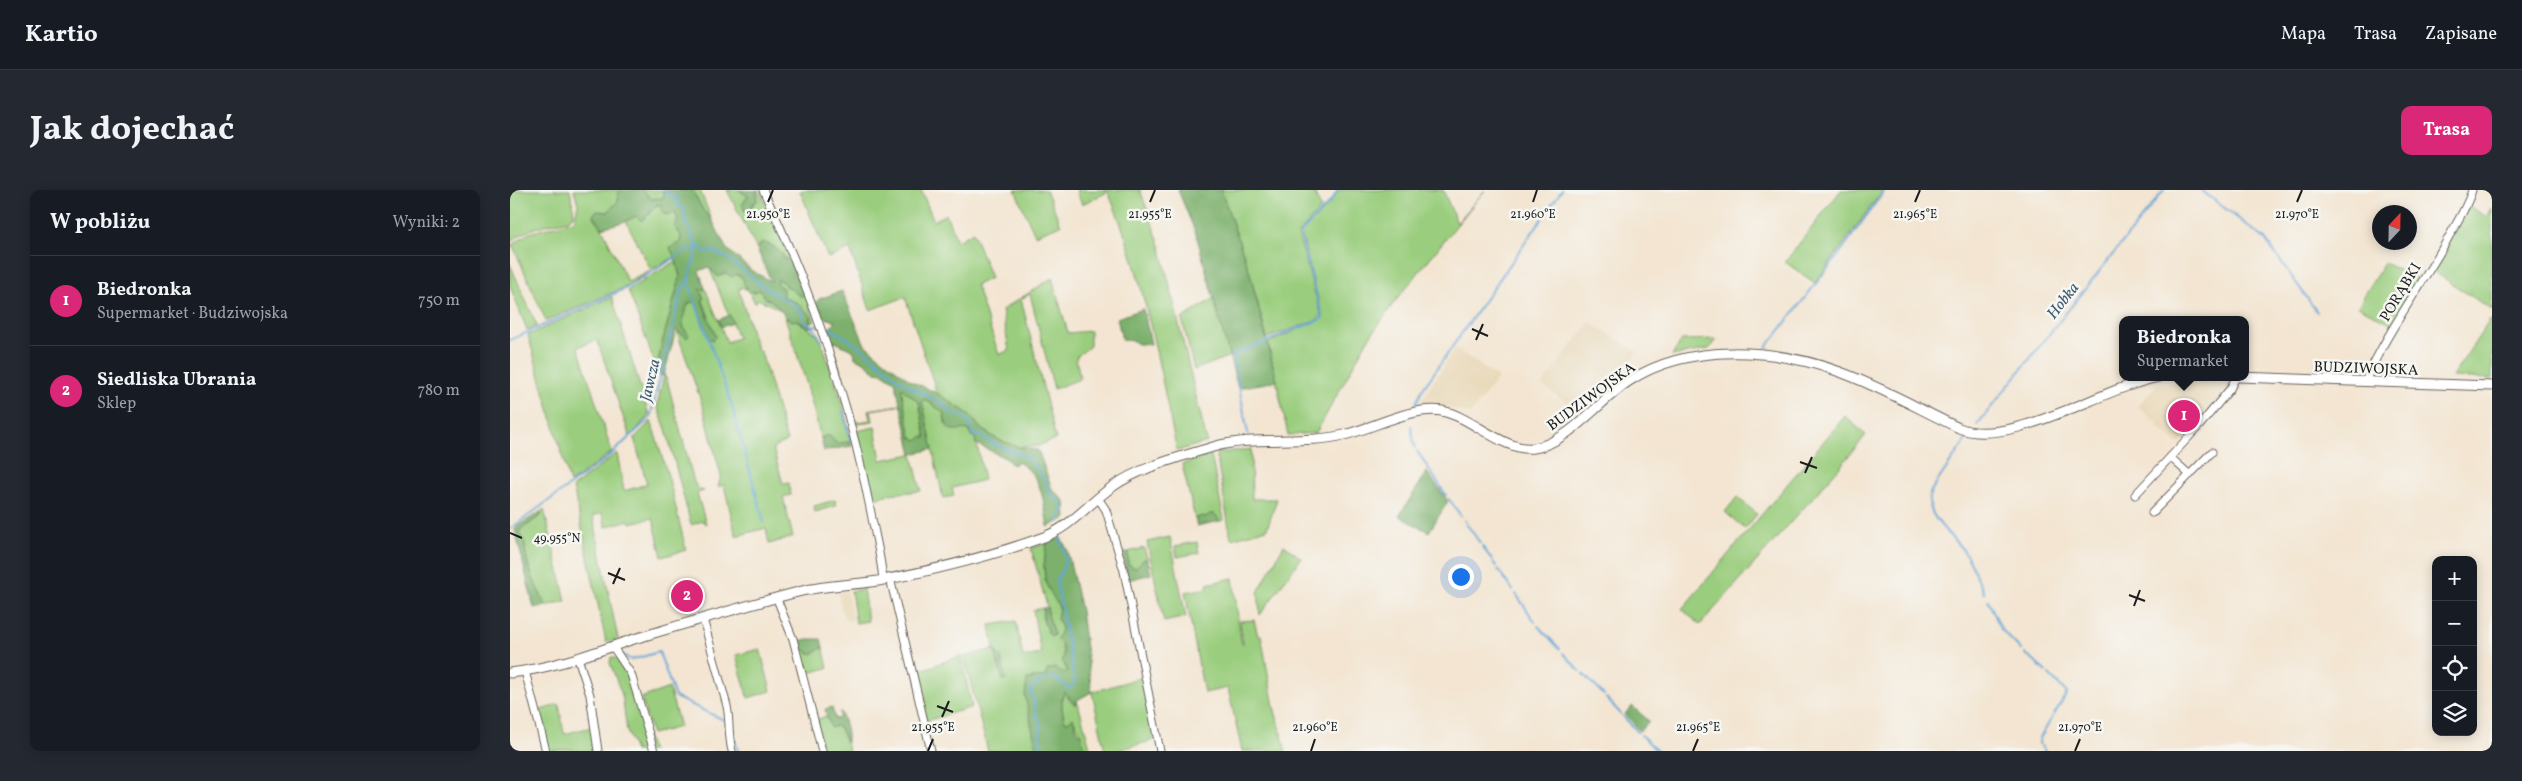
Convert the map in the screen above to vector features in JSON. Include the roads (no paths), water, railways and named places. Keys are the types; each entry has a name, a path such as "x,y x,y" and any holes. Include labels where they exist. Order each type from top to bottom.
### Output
{"street":[{"path":"763,190 823,331 852,429 887,579 931,751"},
{"name":"PORĄBKI","path":"2365,382 2371,366 2462,214 2472,190"},
{"name":"BUDZIWOJSKA","path":"510,673 578,658 613,646 813,589 887,579 993,553 1048,536 1072,523 1098,498 1128,477 1211,448 1242,442 1336,437 1412,414 1434,410 1462,418 1517,446 1539,447 1558,438 1609,396 1642,374 1683,360 1712,354 1760,355 1822,366 1867,382 1959,428 1976,433 1994,433 2018,428 2120,388 2144,381"},
{"name":"BUDZIWOJSKA","path":"2249,377 2492,386"},
{"path":"2135,495 2200,425 2235,381"},
{"path":"2152,514 2212,452"},
{"path":"2170,457 2190,474"},
{"path":"1098,498 1106,510 1122,563 1160,751"},
{"path":"777,599 793,639 822,751"},
{"path":"703,620 727,706 729,718 727,723 732,751"},
{"path":"613,646 631,674 654,751"},
{"path":"578,658 590,695 598,751"},
{"path":"525,671 546,751"}],"waterway":[{"name":"Jawcza","path":"510,529 607,458 650,418 682,289 688,280 698,246 691,236 692,231 686,225 684,209 675,202 678,200 676,196 668,196 665,190"},
{"path":"1248,434 1233,355 1321,319 1322,315 1300,233 1331,201 1338,190"},
{"path":"1415,406 1422,390 1562,190"},
{"path":"1766,348 1839,254 1885,190"},
{"name":"Hobka","path":"1977,425 2164,190"},
{"path":"2201,190 2265,239 2317,312"},
{"path":"698,244 703,251 718,252 719,255 726,257 763,286 795,306 801,311 804,322 813,326 818,325"},
{"path":"510,340 625,289 689,249 697,248"},
{"path":"688,281 731,403 764,522"},
{"path":"822,326 853,342 907,385 941,403 952,414 958,414 969,421 973,435 981,435 992,443 1030,459 1046,482 1049,492 1062,504 1063,510 1058,522"},
{"path":"813,327 822,342"},
{"path":"829,330 829,337 855,426"},
{"path":"843,411 850,440"},
{"path":"1411,426 1415,447"},
{"path":"856,432 858,440"},
{"name":"Hobka","path":"1967,438 1931,491 1929,500 1934,516 1968,558 1984,593"},
{"path":"1417,451 1446,495"},
{"path":"1449,499 1461,516"},
{"path":"1464,520 1480,543"},
{"path":"1046,751 1039,742 1041,725 1030,691 1043,679 1054,677 1069,689 1075,682 1056,579 1062,572 1066,558 1059,536"},
{"path":"1482,546 1496,566"},
{"path":"1498,570 1513,590"},
{"path":"1516,594 1535,622"},
{"name":"Hobka","path":"1988,600 2001,629 2021,650"},
{"path":"1538,626 1560,649"},
{"name":"Jawcza","path":"620,653 631,660 659,652 675,697 724,720"},
{"path":"1563,653 1580,671"},
{"name":"Hobka","path":"2025,653 2046,672"},
{"path":"571,665 577,664"},
{"path":"528,676 565,667"},
{"path":"1583,674 1604,695"},
{"name":"Hobka","path":"2039,744 2040,738 2067,693 2049,675"},
{"path":"510,678 519,677"},
{"path":"1606,698 1621,714"},
{"path":"1623,716 1638,732"},
{"name":"Jawcza","path":"732,729 738,751"},
{"path":"1641,735 1657,751"},
{"name":"Hobka","path":"2041,746 2045,751"}],"place":[{"name":"Biedronka","path":"2184,416"},
{"name":"Siedliska Ubrania","path":"687,596"}]}
